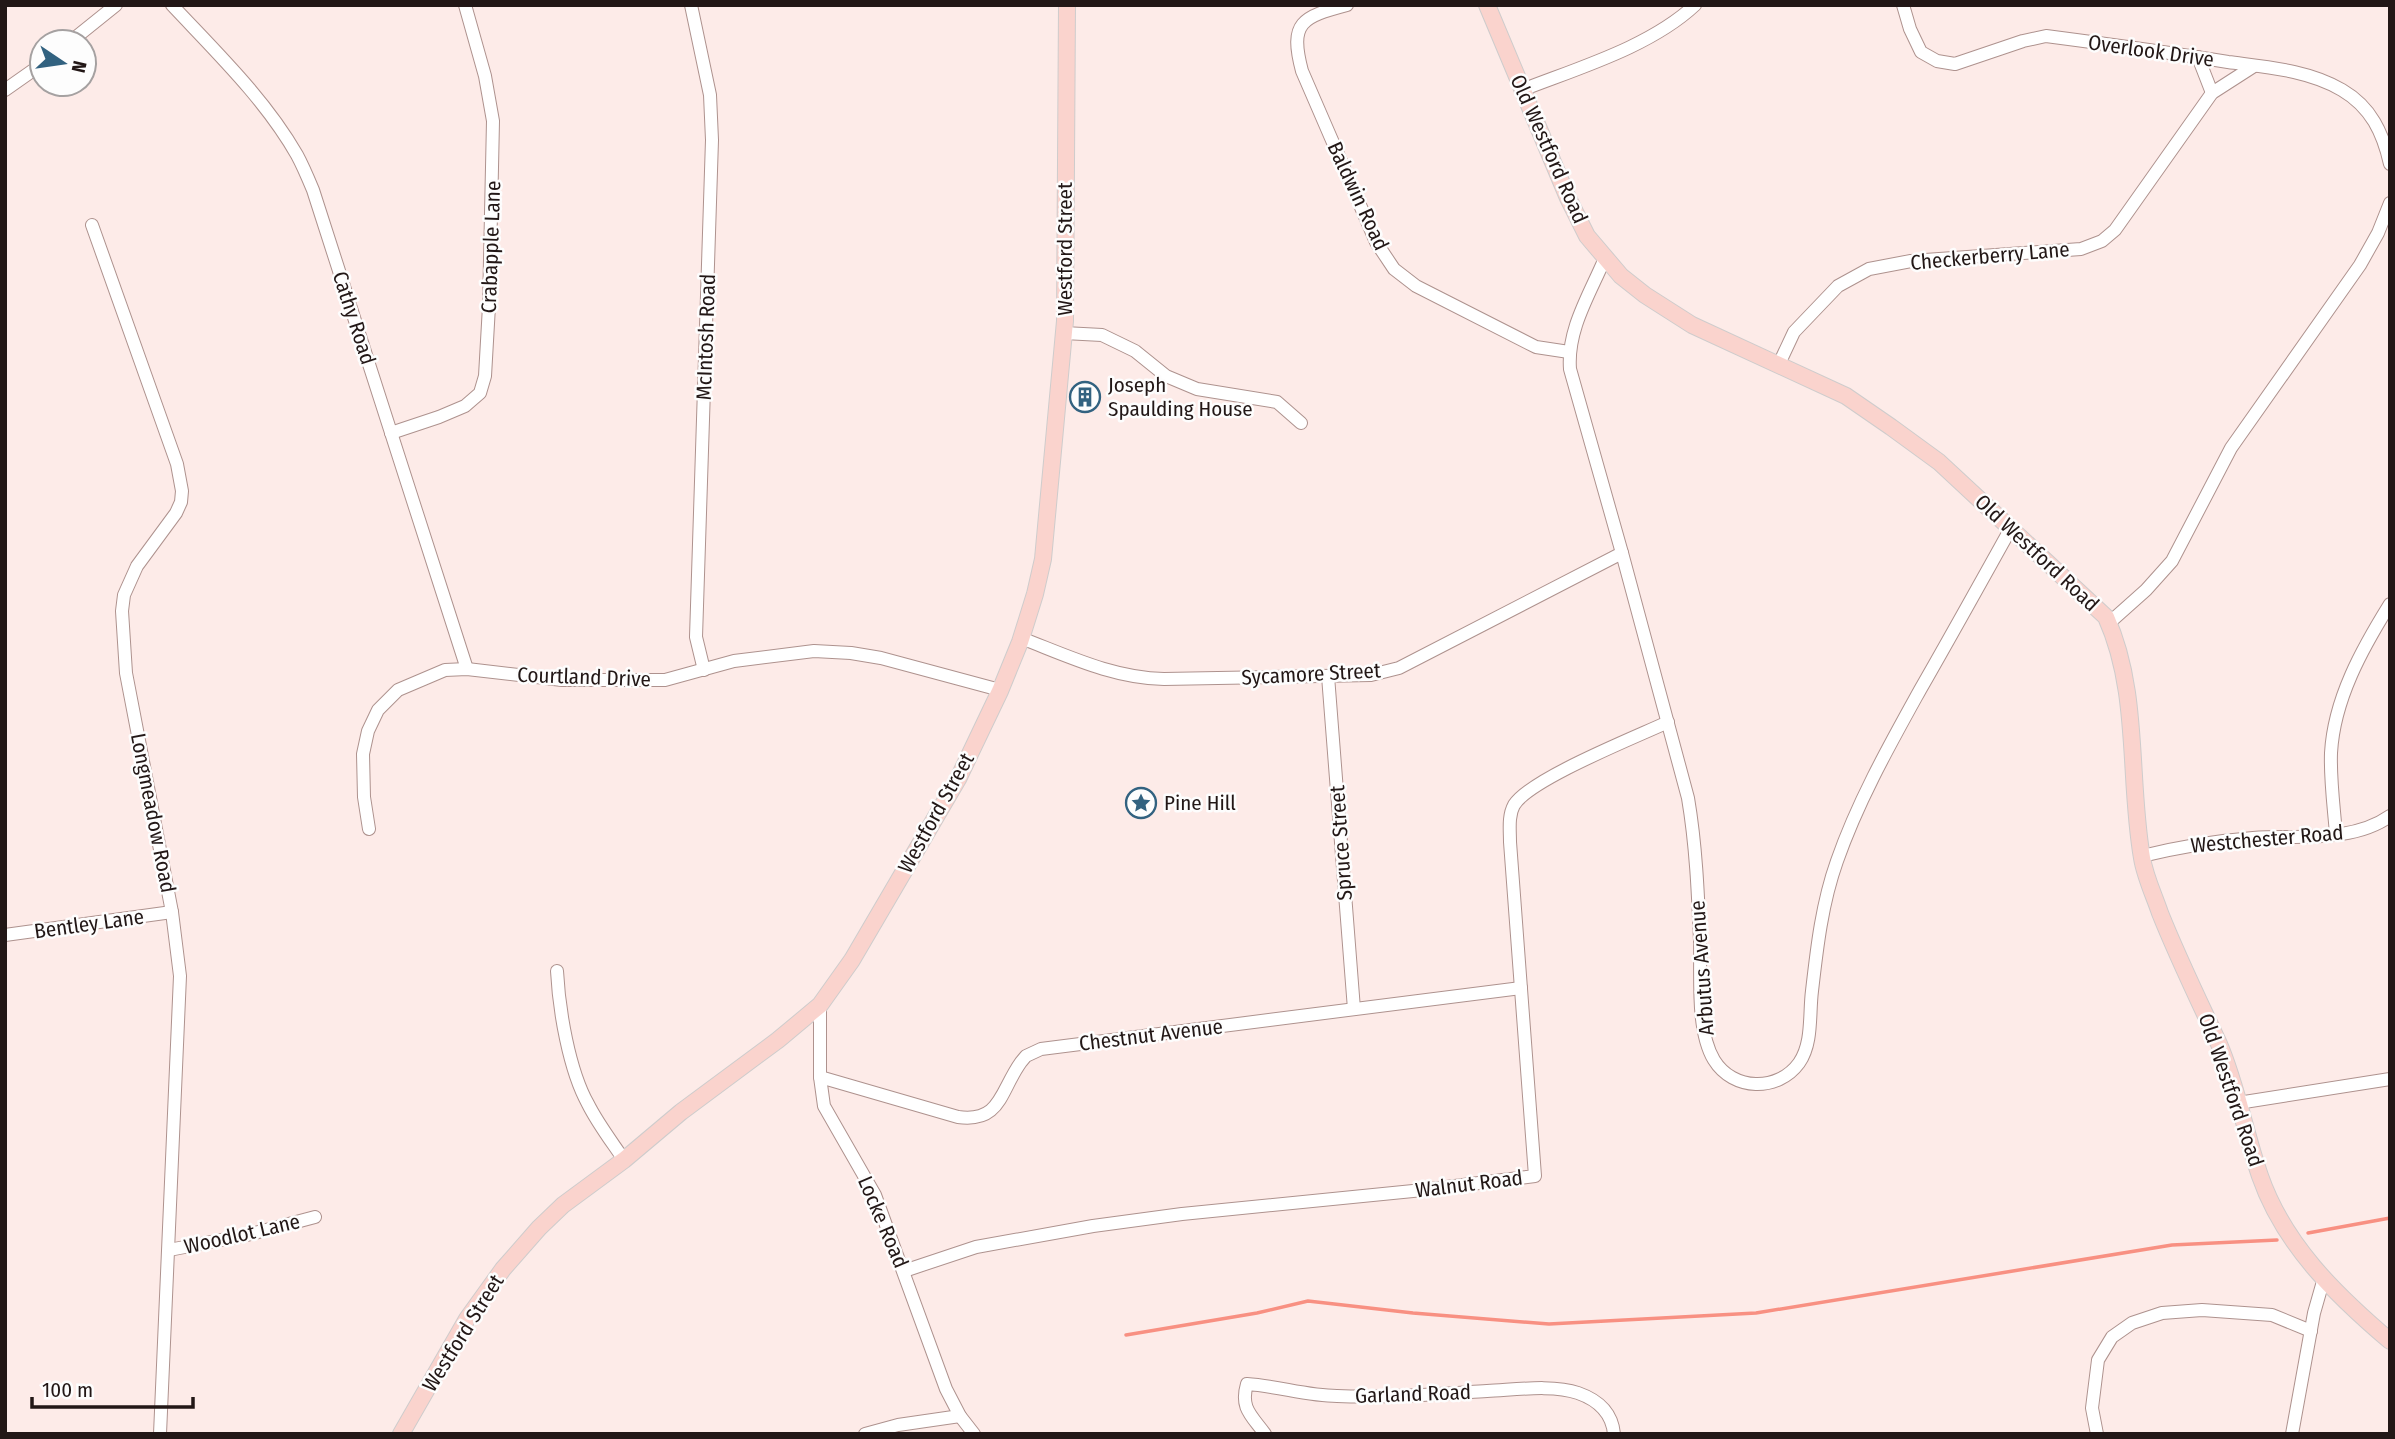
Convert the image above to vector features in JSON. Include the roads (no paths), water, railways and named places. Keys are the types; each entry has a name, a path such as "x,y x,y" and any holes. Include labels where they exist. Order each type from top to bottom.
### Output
{"main road":[{"name":"Westford Street","path":"401,1434 467,1319 503,1269 564,1205 820,1005 852,960 958,779 1000,690 1021,638 1043,559 1064,333 1067,5"},
{"name":"Old Westford Road","path":"1487,5 1568,198 1587,236 1621,276 1671,312 1715,337 1846,396 1892,426 1939,462 2106,617 2125,675 2142,856 2169,935 2222,1053 2260,1177 2292,1241 2324,1278 2386,1334"}],"street":[{"path":"87,28 116,5"},
{"name":"Cathy Road","path":"172,5 229,65 265,109 298,156 313,190 467,669"},
{"name":"Crabapple Lane","path":"391,433 439,418 465,406 480,393 485,376 493,121 485,76 466,5"},
{"name":"McIntosh Road","path":"691,5 710,95 712,140 696,638 704,670"},
{"name":"Baldwin Road","path":"1348,5 1306,20 1298,31 1296,47 1302,71 1376,242 1394,269 1416,286 1536,347 1569,352"},
{"path":"1522,90 1672,26 1695,5"},
{"name":"Overlook Drive","path":"1903,5 1910,29 1922,52 1937,61 1955,64 2046,36 2198,57 2321,80 2343,90 2373,117 2383,137 2390,164"},
{"path":"2198,57 2212,93"},
{"name":"Checkerberry Lane","path":"1779,364 1794,332 1829,295 1838,286 1869,269 1911,261 2081,248 2102,241 2132,209 2212,93 2254,66"},
{"path":"5,90 28,74"},
{"path":"2109,623 2146,590 2172,561 2231,448 2360,265 2390,204"},
{"name":"Longmeadow Road","path":"92,225 177,464 183,491 176,513 137,566 130,580 122,611 125,673 173,912 180,976 160,1434"},
{"name":"Arbutus Avenue","path":"1605,258 1572,334 1570,369 1684,779 1694,838 1702,1007 1707,1044 1718,1066 1731,1077 1746,1083 1770,1083 1792,1071 1806,1050 1821,921 1835,865 1851,823 1891,744 2011,528"},
{"path":"1064,333 1102,335 1135,351 1166,376 1197,389 1278,402 1301,423"},
{"name":"Sycamore Street","path":"1021,638 1104,670 1135,677 1164,679 1371,675 1399,668 1622,553"},
{"path":"2336,834 2331,753 2335,726 2351,672 2390,604"},
{"name":"Courtland Drive","path":"369,829 364,797 363,754 368,731 378,709 398,690 445,670 467,669 562,680 665,680 734,661 814,651 881,658 1000,690"},
{"name":"Spruce Street","path":"1328,676 1354,1009"},
{"name":"Walnut Road","path":"904,1271 976,1247 1093,1226 1535,1176 1510,815 1521,796 1553,776 1668,722"},
{"name":"Westchester Road","path":"2142,856 2193,844 2336,834 2376,826 2390,816"},
{"name":"Bentley Lane","path":"5,935 173,912"},
{"path":"557,971 558,999 573,1064 587,1102 624,1160"},
{"name":"Chestnut Avenue","path":"820,1077 958,1117 977,1118 991,1112 1026,1056 1041,1049 1521,988"},
{"name":"Locke Road","path":"820,1005 820,1077 824,1106 875,1195 942,1378 960,1416 974,1434"},
{"path":"2238,1103 2390,1079"},
{"name":"Woodlot Lane","path":"169,1250 237,1238 315,1217"},
{"path":"2292,1434 2324,1278"},
{"path":"2097,1434 2092,1408 2098,1360 2112,1337 2132,1323 2162,1313 2202,1310 2272,1315 2311,1331"},
{"name":"Garland Road","path":"1265,1434 1246,1409 1243,1398 1247,1384 1273,1385 1335,1396 1513,1390 1576,1392 1603,1405 1614,1425 1614,1434"},
{"path":"865,1434 898,1424 960,1416"}],"waterway":[{"path":"2308,1233 2390,1218"},
{"path":"1126,1335 1257,1313 1308,1301 1549,1324 1756,1313 2172,1245 2277,1240"}],"place":[{"name":"Joseph Spaulding House","path":"1085,397"},
{"name":"Pine Hill","path":"1141,803"}]}
